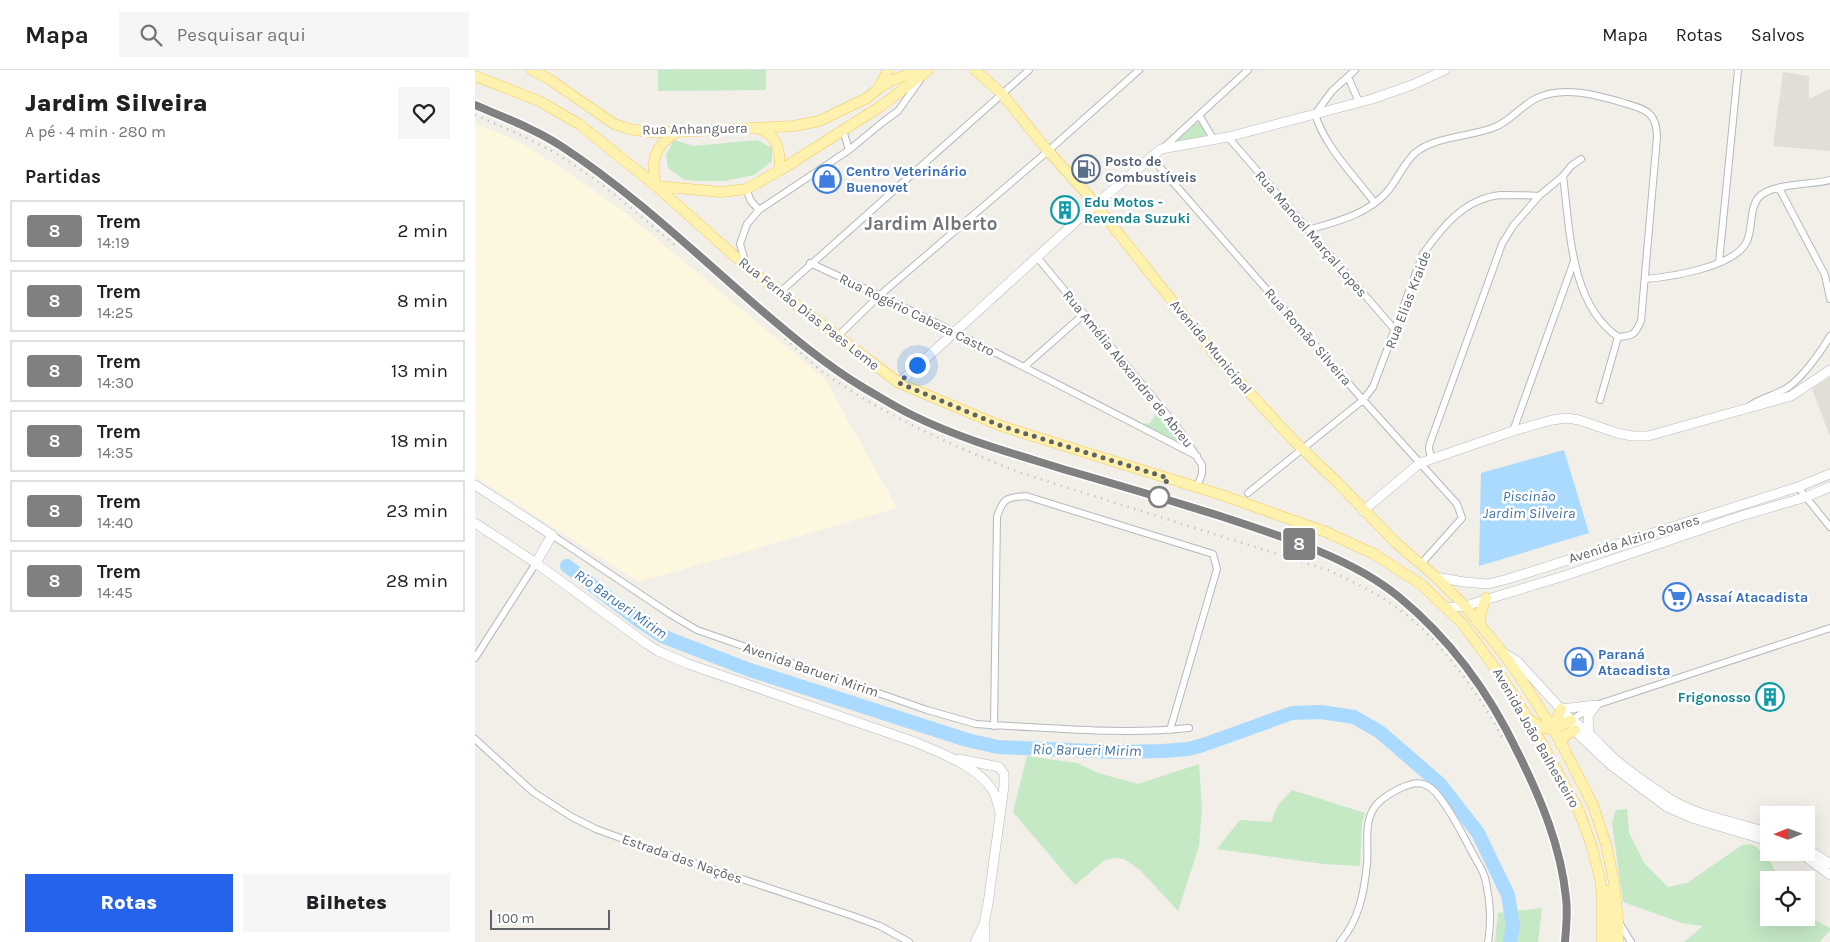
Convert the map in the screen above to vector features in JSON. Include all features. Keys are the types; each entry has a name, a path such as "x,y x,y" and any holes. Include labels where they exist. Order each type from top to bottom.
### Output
{"main road":[{"name":"Rua Anhanguera","path":"532,70 563,88 614,124 643,131 676,132 794,126 819,121 857,104 893,80 923,71"},
{"path":"878,89 888,70"},
{"name":"Avenida Municipal","path":"975,70 1002,94 1096,206 1216,356 1293,440 1363,510 1465,606"},
{"path":"676,132 665,139 656,154 653,173 656,186 721,192 746,189 881,106 923,71"},
{"name":"Rua Fernão Dias Paes Leme","path":"475,76 539,101 579,124 656,186 748,268 899,383 1001,426 1268,510 1326,532 1374,554 1422,585 1446,608"},
{"path":"756,128 766,132 778,146 779,170"},
{"path":"1420,565 1419,576 1422,585"},
{"path":"1480,623 1481,612 1486,598"},
{"name":"Avenida João Balhesteiro","path":"1465,606 1520,677 1561,745 1593,805 1606,844 1614,882 1618,942"},
{"name":"Avenida João Balhesteiro","path":"1446,608 1479,644 1529,720 1579,811 1591,844 1600,880 1602,895 1602,942"},
{"path":"1552,730 1561,709"},
{"path":"1529,720 1541,727 1552,730 1571,720"},
{"path":"1561,745 1565,735 1575,730"},
{"path":"1579,811 1593,805"},
{"path":"1600,880 1605,886 1609,899 1610,942"}],"street":[{"path":"779,292 1029,70"},
{"path":"838,336 880,295 1139,70"},
{"path":"899,383 953,331 1161,150 1248,70"},
{"path":"1315,114 1332,91 1355,70"},
{"path":"1161,150 1228,137 1359,102 1393,92 1445,70"},
{"path":"1719,262 1738,70"},
{"path":"748,268 740,244 747,224 759,210 849,150 898,111 923,71"},
{"path":"1348,76 1359,102"},
{"path":"1308,230 1348,218 1374,202 1385,194 1415,153 1428,144 1495,127 1507,121 1534,99 1564,92 1598,96 1639,106 1650,113 1656,122 1657,129 1641,321 1635,333 1628,337 1618,337 1601,324 1580,282 1574,261 1563,176"},
{"path":"1315,114 1319,127 1328,143 1374,202"},
{"path":"1199,115 1214,140"},
{"path":"843,130 849,150"},
{"name":"Rua Manoel Marçal Lopes","path":"1228,137 1395,330"},
{"name":"Rua Romão Silveira","path":"1151,157 1363,400 1457,504 1462,518 1420,565"},
{"path":"1431,459 1429,448 1502,244 1513,226 1539,196 1581,159"},
{"path":"1645,279 1672,276 1719,262 1735,254 1747,242 1756,202 1760,196 1779,188 1830,180"},
{"path":"1779,188 1827,273 1830,299"},
{"path":"746,189 751,201 759,210"},
{"name":"Rua Elias Kraide","path":"1249,492 1363,400 1373,387 1423,254 1437,234 1451,219 1465,208 1491,198 1499,196 1539,196"},
{"name":"Rua Amélia Alexandre de Abreu","path":"1037,257 1184,436 1203,469 1197,487"},
{"path":"1513,431 1574,261"},
{"name":"Rua Rogério Cabeza Castro","path":"810,263 953,331 1197,456"},
{"path":"1024,367 1083,314"},
{"path":"1743,411 1755,402 1788,387 1807,367 1830,336"},
{"path":"1600,400 1618,337"},
{"path":"1363,510 1421,463 1513,431 1552,420 1567,418 1579,420 1617,433 1632,436 1649,436 1791,396 1830,370"},
{"path":"1175,445 1180,446 1183,443 1184,436"},
{"name":"Avenida Alziro Soares","path":"1436,577 1482,584 1508,579 1798,487 1830,474"},
{"name":"Avenida Barueri Mirim","path":"475,485 669,614 697,630 927,710 976,724 994,726 1170,730 1189,728"},
{"name":"Avenida Alziro Soares","path":"1446,608 1465,606 1486,598 1567,575 1741,516 1806,497 1830,486"},
{"path":"1798,487 1830,525"},
{"path":"994,726 997,517 1001,505 1006,499 1013,496 1026,496 1213,554 1217,569 1170,730"},
{"path":"475,523 536,563 658,651 688,664 915,742 966,766 988,784 995,795 1000,813"},
{"path":"475,658 552,535"},
{"path":"1561,709 1596,705 1830,628"},
{"path":"1502,652 1517,661 1571,720 1575,730 1612,766 1667,807 1692,818 1760,838"},
{"path":"1571,720 1596,705"},
{"path":"1589,733 1588,716 1596,705"},
{"path":"1571,720 1581,725 1619,762 1681,805 1760,830"},
{"name":"Estrada das Nações","path":"475,739 533,792 565,813 596,829 862,919 880,926 909,942"},
{"path":"944,754 999,767 1004,774 1005,786 984,924 985,942"},
{"path":"1340,942 1353,924 1360,907 1367,862 1367,833 1372,812 1378,803 1401,788 1422,783 1431,788 1442,799 1484,875 1491,916 1488,942"},
{"path":"1815,854 1830,864"},
{"path":"1811,861 1830,876"},
{"path":"1618,921 1631,942"},
{"path":"975,942 984,924"}],"shaded area":[{"path":"1783,72 1809,76 1809,99 1830,89 1830,151 1773,146"},
{"path":"475,123 520,142 623,211 825,379 897,508 639,582 475,477"},
{"path":"1830,377 1830,436 1812,389"}],"green space":[{"path":"658,70 766,70 766,90 658,91"},
{"path":"1197,123 1201,123 1207,131 1205,136 1174,143"},
{"path":"674,140 694,146 757,140 772,148 772,161 754,175 725,181 693,181 683,179 668,168 666,155"},
{"path":"1155,408 1182,437 1179,443 1143,424 1150,423 1156,414"},
{"path":"1027,756 1077,763 1098,773 1138,784 1199,764 1202,808 1199,846 1178,911 1140,870 1124,859 1114,858 1105,860 1075,885 1013,812"},
{"path":"1292,790 1365,813 1362,824 1360,866 1324,864 1217,849 1240,820 1271,822 1278,805"},
{"path":"1627,809 1629,833 1644,863 1668,887 1687,883 1742,845 1751,844 1760,850 1760,861 1770,861 1774,871 1760,871 1760,926 1815,926 1815,920 1830,928 1830,930 1820,942 1684,942 1703,926 1682,923 1623,902 1612,823 1616,810"},
{"path":"1542,908 1538,942 1495,942 1498,913"}],"water":[{"name":"Piscinão Jardim Silveira","path":"1564,450 1589,533 1479,566 1481,473"}],"waterway":[{"name":"Rio Barueri Mirim","path":"567,566 662,636 747,669 967,740 998,747 1115,752 1188,749 1292,713 1321,712 1354,717 1380,732 1440,784 1478,833 1508,895 1513,926 1510,942"}],"railway":[{"path":"475,105 557,143 598,172 817,356 859,385 912,415 985,445 1156,496 1288,539 1360,572 1398,596 1432,628 1467,668 1502,721 1534,785 1560,859 1567,902 1565,942"},
{"path":"475,115 535,142 571,163 618,197 677,247"},
{"path":"785,339 813,364 846,388 894,416 970,452 1021,473 1328,570 1371,592 1412,619 1442,650 1483,704 1504,740"}],"train":[{"name":"8","path":"475,105 557,143 585,162 658,221 817,356 859,385 912,416 985,445 1253,527 1315,550 1360,572 1398,596 1433,628 1467,668 1502,720 1534,785 1560,859 1567,902 1565,942"}],"place":[{"name":"Posto de Combustíveis","path":"1086,169"},
{"name":"Centro Veterinário Buenovet","path":"827,179"},
{"name":"Edu Motos - Revenda Suzuki","path":"1065,210"},
{"name":"Assaí Atacadista","path":"1677,597"},
{"name":"Paraná Atacadista","path":"1579,662"},
{"name":"Frigonosso","path":"1770,697"}],"district":[{"name":"Jardim Alberto","path":"931,224"}],"route":[{"path":"917,365 899,383 1001,426 1168,478 1159,497"}]}
